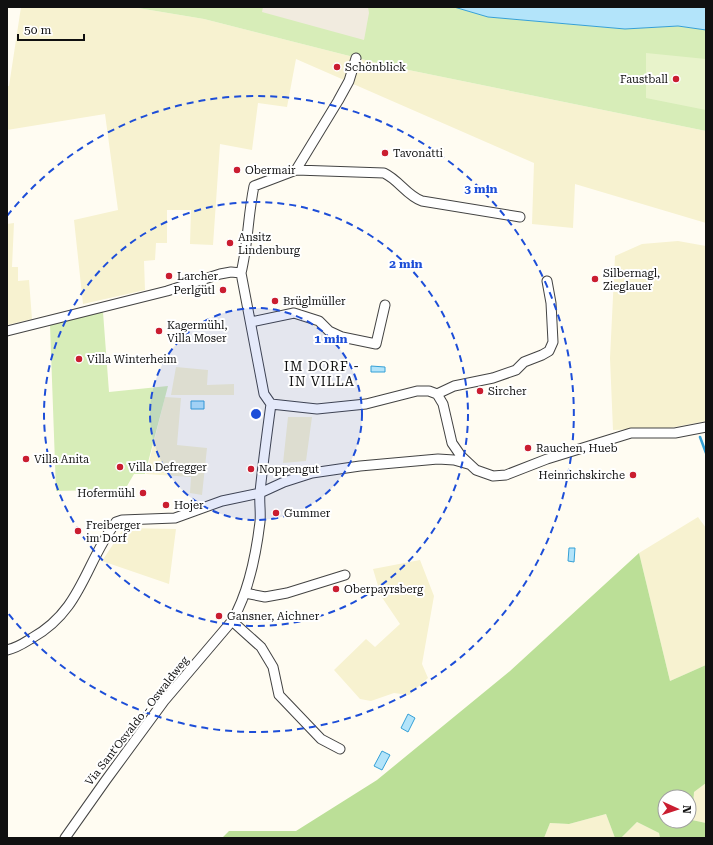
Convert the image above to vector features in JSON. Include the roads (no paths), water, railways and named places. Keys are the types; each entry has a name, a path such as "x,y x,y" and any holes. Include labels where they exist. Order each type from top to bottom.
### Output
{"street":[{"path":"296,170 349,81 356,58"},
{"path":"520,217 422,201 413,198 392,177 384,173 296,170 254,186 241,274 264,394 271,404 317,409 366,404 417,391 429,391 437,394 443,404 452,443 468,464 476,470 493,476 506,475 547,459 631,433 675,433 706,427"},
{"path":"7,331 167,291 220,274 231,272 241,274"},
{"path":"437,394 454,386 493,378 516,370 524,362 542,356 548,351 553,342 551,303 547,281"},
{"path":"251,322 294,313 319,321 330,331 342,337 376,344 385,305"},
{"name":"Via Sant'Osvaldo - Oswaldweg","path":"65,838 160,707 232,621 245,593 260,521 260,493 271,404"},
{"path":"438,459 447,453 452,443"},
{"path":"7,650 14,648 43,632 60,617 77,595 116,522 122,520 176,518 222,501 260,493 284,482 312,473 360,466 438,459 454,460 468,464"},
{"path":"245,593 265,597 272,596 287,593 345,575"},
{"path":"232,621 261,647 273,667 278,695 321,739 340,749"}],"water":[{"path":"454,7 706,7 706,30 678,26 625,29 488,17"},
{"path":"371,366 385,367 385,372 371,372"},
{"path":"191,401 204,401 204,409 191,409"},
{"path":"569,548 575,548 574,562 568,561"},
{"path":"408,714 415,718 408,732 401,728"},
{"path":"382,751 390,755 382,770 374,766"}],"waterway":[{"path":"700,437 706,453"}],"place":[{"name":"Schönblick","path":"337,67"},
{"name":"Faustball","path":"676,79"},
{"name":"Tavonatti","path":"385,153"},
{"name":"Obermair","path":"237,170"},
{"name":"Ansitz Lindenburg","path":"230,243"},
{"name":"Larcher","path":"169,276"},
{"name":"Silbernagl, Zieglauer","path":"595,279"},
{"name":"Perlgütl","path":"223,290"},
{"name":"Brüglmüller","path":"275,301"},
{"name":"Kagermühl, Villa Moser","path":"159,331"},
{"name":"Villa Winterheim","path":"79,359"},
{"name":"Sircher","path":"480,391"},
{"name":"Rauchen, Hueb","path":"528,448"},
{"name":"Villa Anita","path":"26,459"},
{"name":"Villa Defregger","path":"120,467"},
{"name":"Noppengut","path":"251,469"},
{"name":"Heinrichskirche","path":"633,475"},
{"name":"Hofermühl","path":"143,493"},
{"name":"Hojer","path":"166,505"},
{"name":"Gummer","path":"276,513"},
{"name":"Freiberger im Dorf","path":"78,531"},
{"name":"Oberpayrsberg","path":"336,589"},
{"name":"Gansner, Aichner","path":"219,616"}],"district":[{"name":"IM DORF - IN VILLA","path":"322,374"}]}
